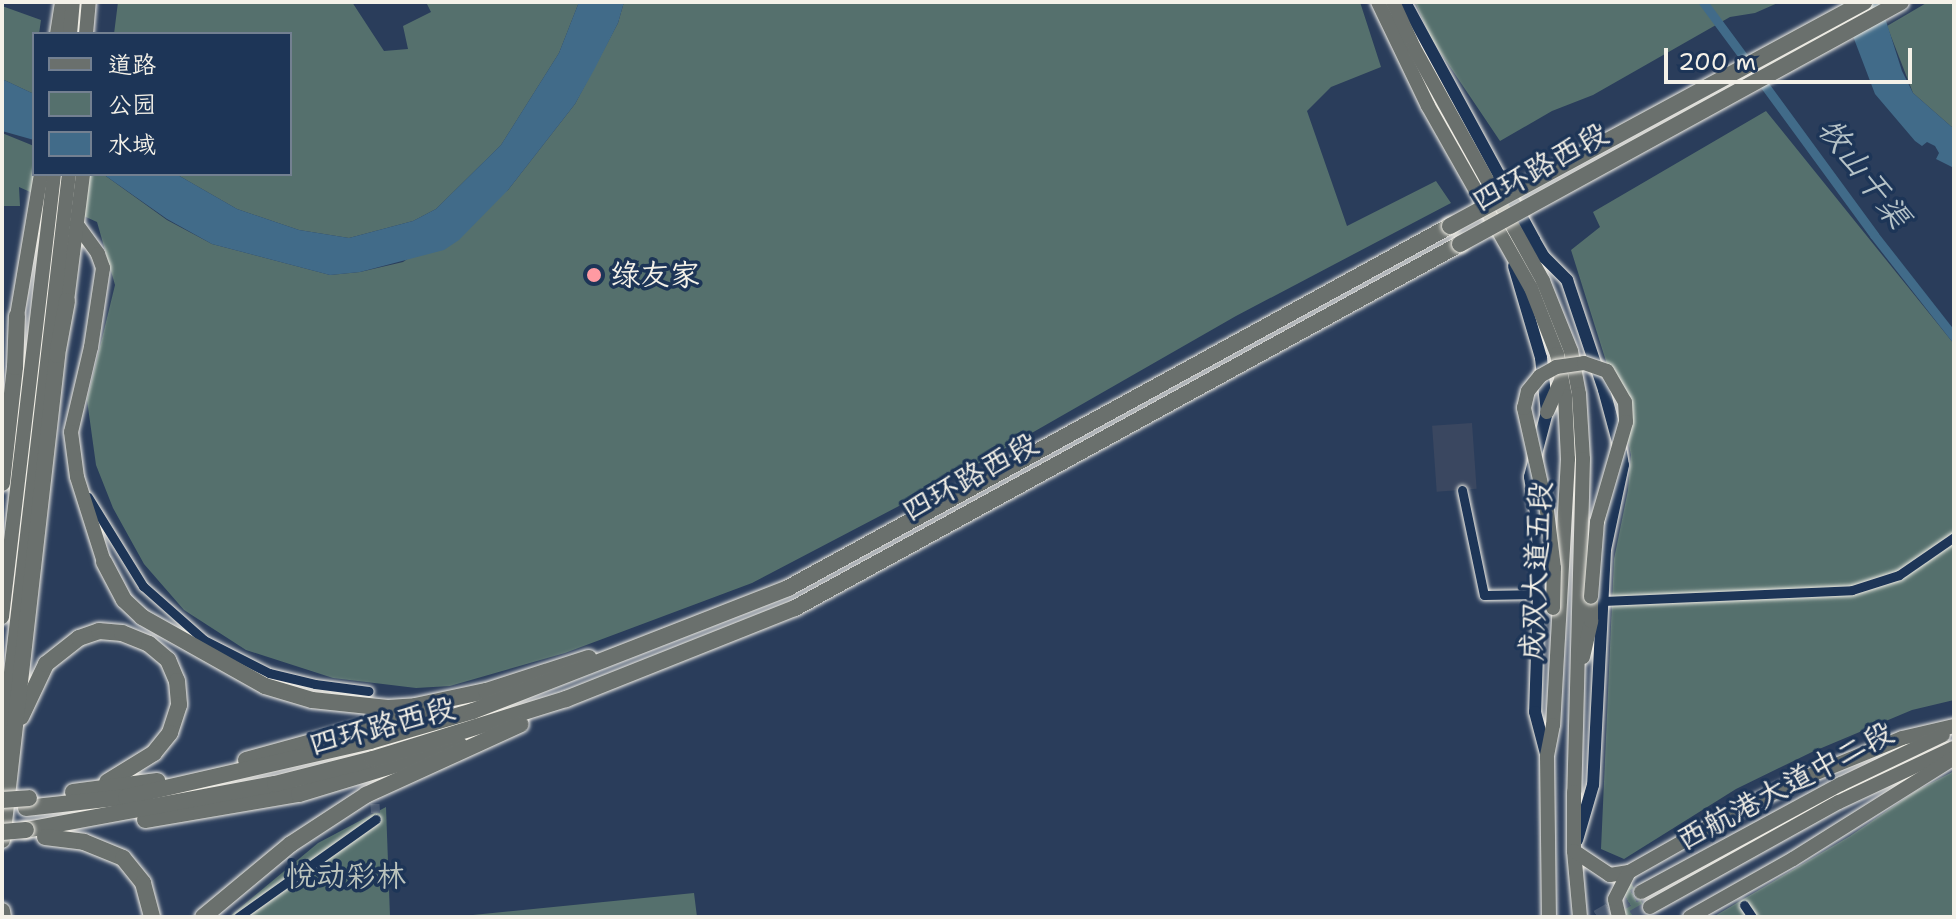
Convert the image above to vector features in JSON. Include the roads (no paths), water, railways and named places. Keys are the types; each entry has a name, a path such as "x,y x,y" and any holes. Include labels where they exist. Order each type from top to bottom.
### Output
{"highway":[{"name":"四环路西段","path":"2,811 27,803 126,797 370,741 473,711 788,588 1864,2"},
{"name":"四环路西段","path":"2,832 33,836 275,784 388,755 566,699 795,608 1901,2"},
{"path":"67,301 57,355 2,841 299,794 515,727"},
{"path":"2,483 15,367 17,316"},
{"path":"2,429 15,367"},
{"path":"104,562 124,600 142,617 265,686 312,700 388,708 486,691"},
{"path":"2,800 27,803 114,780 154,753 170,733 179,705 177,681 168,660 135,635 99,631 79,638 46,664 15,730"},
{"path":"72,792 162,780 365,730 567,663 652,641"},
{"path":"203,917 278,853 366,795 515,727 566,699"},
{"path":"33,836 84,842 123,858 143,883 152,917"},
{"path":"2,911 3,917"}],"main road":[{"path":"57,32 62,2"},
{"path":"70,32 73,2"},
{"path":"86,32 92,2"},
{"path":"92,2 95,32"},
{"name":"成双大道五段","path":"1378,2 1394,42 1510,251 1545,322 1562,380 1568,459 1553,725 1547,756 1548,910"},
{"name":"成双大道五段","path":"1393,2 1414,48 1527,251 1571,351 1579,394 1583,459 1574,851 1580,910"},
{"path":"2,617 45,200 41,176"},
{"path":"17,316 53,176"},
{"path":"67,301 74,218 69,176"},
{"path":"2,750 74,218 83,176"},
{"path":"74,218 98,254 103,268 91,347 71,432 77,477 104,562"},
{"path":"1553,725 1554,568 1547,511 1524,408 1528,391 1540,376 1556,367 1584,363 1607,371 1625,402 1626,422 1597,522 1597,599 1576,689"},
{"path":"1547,412 1562,380"},
{"path":"1574,851 1610,875 1629,872 1744,807 1809,776 1902,738 1954,728"},
{"name":"西航港大道中二段","path":"1641,892 1841,784 1954,728"},
{"name":"西航港大道中二段","path":"1650,907 1839,802 1954,748"},
{"path":"1690,917 1793,859 1954,758"},
{"path":"1619,917 1615,899 1629,872"},
{"path":"1538,917 1548,910"}],"street":[{"path":"1405,2 1534,240 1544,257 1567,280 1604,390 1623,465 1597,599 1593,785 1574,851"},
{"path":"1510,251 1541,358 1547,412 1530,477 1538,526 1535,712 1547,756"},
{"path":"77,477 143,586 204,640 269,673 315,684 369,691"},
{"path":"1462,490 1484,595 1539,594"},
{"path":"1597,599 1852,590 1899,575 1954,537"},
{"path":"238,917 376,819"},
{"path":"1744,905 1752,917"}],"water":[{"path":"579,2 624,2 618,23 575,104 508,190 459,240 444,250 360,272 330,275 212,244 167,219 106,176 179,176 237,209 299,230 349,238 413,221 436,209 501,145 559,53"},
{"path":"1840,2 1880,2 1902,71 1913,93 1954,129 1954,168 1936,159 1939,153 1935,146 1927,142 1922,146 1915,141 1875,94"},
{"path":"2,79 32,93 32,139 2,131"}],"waterway":[{"name":"牧山干渠","path":"1703,2 1751,67"},
{"name":"牧山干渠","path":"1760,79 1874,235 1954,337"}],"tunnel":[{"path":"374,790 376,819"},
{"path":"1597,917 1641,892"},
{"path":"1633,917 1650,907"}],"place":[{"name":"绿友家","path":"594,275"}],"park label":[{"name":"悦动彩林","path":"346,876"}]}
